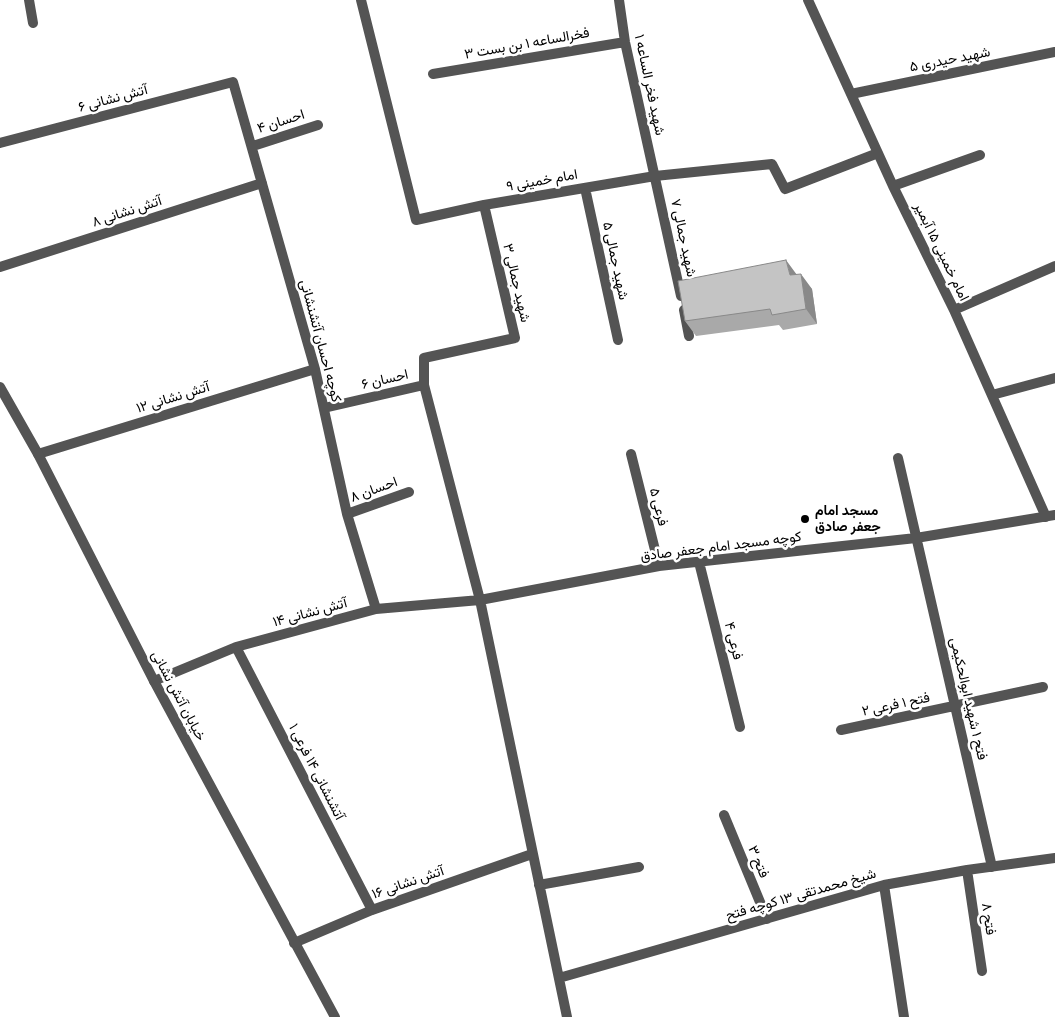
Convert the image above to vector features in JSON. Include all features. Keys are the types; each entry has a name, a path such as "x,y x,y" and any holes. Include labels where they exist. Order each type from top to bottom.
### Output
{"street":[{"path":"29,0 33,23"},
{"name":"امام خمینی ۹","path":"361,0 416,220 484,205 655,176 772,164 785,189 878,153"},
{"name":"شهید فخر الساعه ۱","path":"619,0 625,42 655,176"},
{"name":"امام خمینی ۱۵ آبمیر","path":"808,0 893,186 954,310 1050,516"},
{"name":"فخرالساعه ۱ بن بست ۳","path":"434,74 625,42"},
{"name":"شهید حیدری ۵","path":"851,94 1055,52"},
{"name":"آتش نشانی ۶","path":"0,143 233,82"},
{"name":"کوچه احسان آتشنشانی","path":"233,82 315,369 347,514 376,610"},
{"name":"احسان ۴","path":"252,146 318,125"},
{"path":"893,186 980,155"},
{"name":"شهید جمالی ۷","path":"655,176 689,336"},
{"name":"آتش نشانی ۸","path":"0,267 262,183"},
{"name":"شهید جمالی ۵","path":"585,188 618,340"},
{"name":"شهید جمالی ۳","path":"424,385 424,358 515,338 484,205"},
{"path":"954,310 1055,266"},
{"name":"آتش نشانی ۱۲","path":"38,454 315,369"},
{"path":"992,395 1055,378"},
{"path":"424,385 480,600 567,1017"},
{"name":"احسان ۶","path":"324,408 424,385"},
{"name":"خیابان آتش نشانی","path":"0,387 38,454 154,681 335,1017"},
{"name":"فرعی ۵","path":"631,454 659,566"},
{"name":"فتح ۱ شهید ابوالحکیمی","path":"898,458 957,706 992,867"},
{"name":"احسان ۸","path":"347,514 410,492"},
{"name":"کوچه مسجد امام جعفر صادق","path":"480,600 659,566 916,538 1050,516"},
{"name":"فرعی ۴","path":"699,562 740,726"},
{"name":"آتش نشانی ۱۴","path":"154,681 236,647 376,610 480,600"},
{"name":"آتشنشانی ۱۴ فرعی ۱","path":"236,647 372,910"},
{"name":"فتح ۱ فرعی ۲","path":"841,730 1043,687"},
{"name":"فتح ۳","path":"724,815 767,919"},
{"name":"آتش نشانی ۱۶","path":"294,943 372,910 532,854"},
{"name":"شیخ محمدتقی ۱۳ کوچه فتح","path":"559,978 884,885 967,870 1055,858"},
{"path":"539,885 639,867"},
{"name":"فتح ۸","path":"967,870 982,971"},
{"path":"884,885 904,1017"}],"building":[{"path":"786,260 790,275 801,274 806,309 772,315 770,309 685,321 678,281"}],"place":[{"name":"مسجد امام جعفر صادق","path":"805,519"}]}
